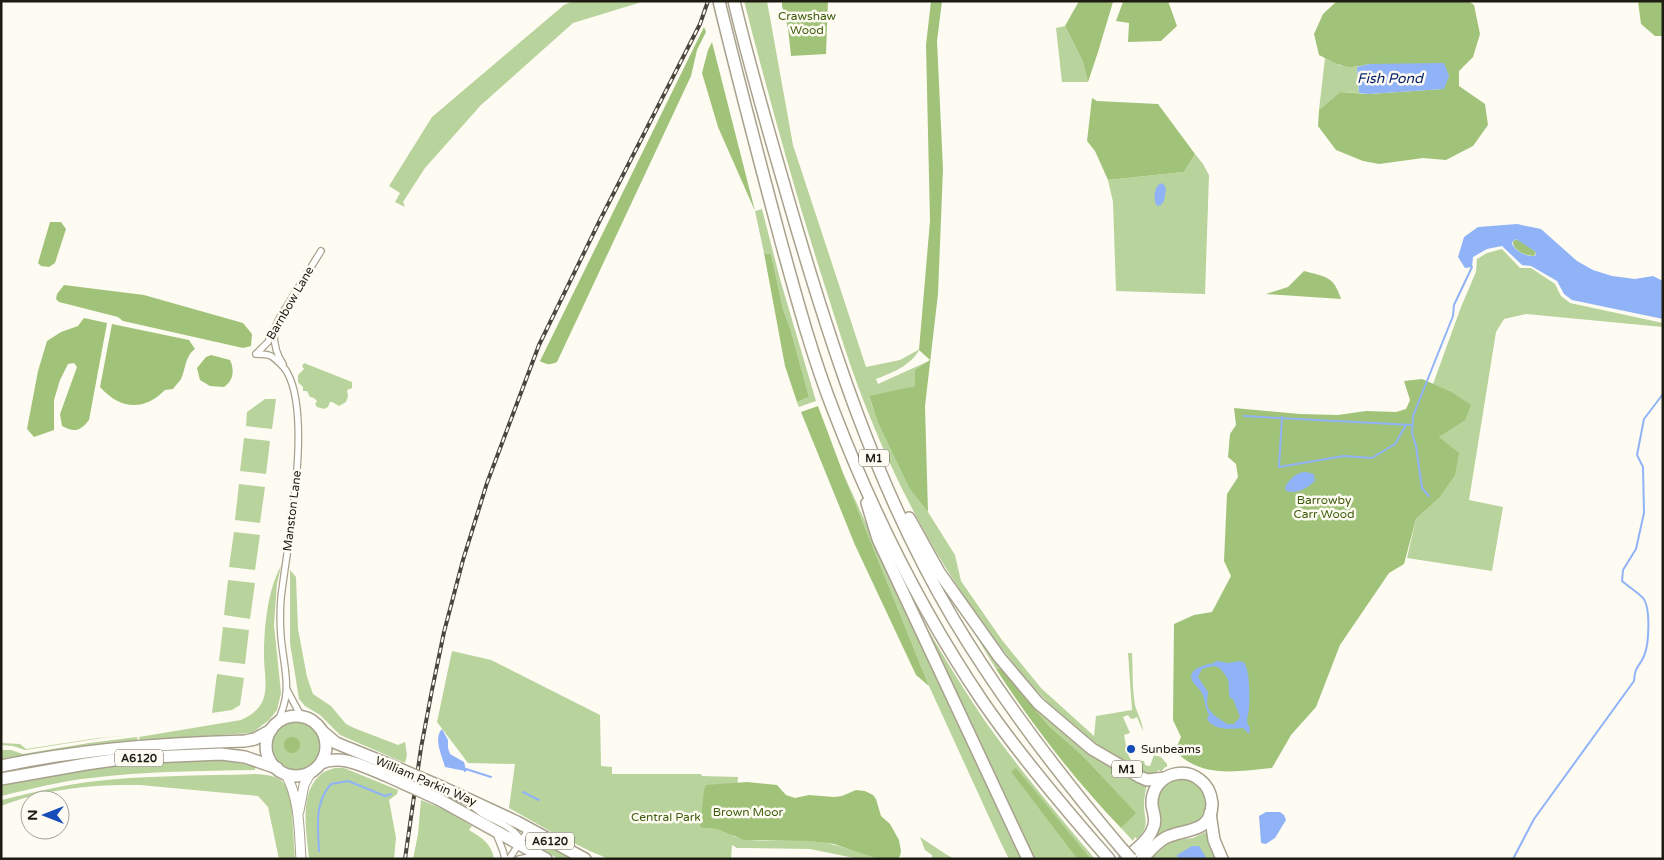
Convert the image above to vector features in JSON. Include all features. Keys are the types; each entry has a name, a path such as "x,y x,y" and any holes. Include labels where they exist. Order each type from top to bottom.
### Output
{"highway":[{"name":"M1","path":"719,1 792,283 830,401 850,452 894,550 939,631 983,702 1063,806 1109,859"},
{"name":"M1","path":"734,1 811,279 838,362 867,443 912,542 953,619 992,681 1042,752 1124,854 1131,859"},
{"name":"M1","path":"867,443 939,572 1000,658 1038,703 1092,749 1148,780 1165,778"},
{"name":"M1","path":"850,452 878,539 1028,859"},
{"path":"292,716 301,716 317,724 323,732 326,748 320,763 311,772 303,775 294,776 281,771 267,753 267,739 273,727 283,719 292,716"},
{"name":"A6120","path":"1,766 129,748 245,742 256,739 273,727"},
{"name":"William Parkin Way","path":"323,732 336,743 442,794 494,830 520,842 544,858"},
{"name":"A6120","path":"1,779 128,758 220,754 245,757 281,771"},
{"name":"William Parkin Way","path":"320,763 328,760 343,759 387,769"},
{"path":"1124,854 1148,838 1153,830 1155,820 1152,804 1153,794 1158,785 1165,778 1182,773 1198,778 1210,792 1212,804 1208,818 1199,828 1162,840 1142,859"},
{"name":"William Parkin Way","path":"442,794 466,797 585,859"},
{"path":"1210,812 1212,829 1222,859"}],"street":[{"name":"Barnbow Lane","path":"286,370 271,356 256,354 268,342 285,307 321,251"},
{"name":"Manston Lane","path":"273,727 284,708 287,690 280,612 294,496 298,432 295,393 276,351 274,344 275,328"},
{"name":"Manston Lane","path":"287,690 301,716"},
{"path":"281,771 292,785 298,814 301,859"},
{"path":"298,814 304,785 311,772"},
{"path":"466,797 475,810 515,831 520,842"},
{"path":"509,859 529,829"},
{"path":"494,830 500,841 504,859"},
{"path":"519,859 536,856 544,858"}],"green space":[{"path":"573,1 645,1 573,23 481,105 425,168 403,202 405,207 395,202 400,193 389,186 432,117 564,5"},
{"path":"744,1 767,1 793,145 866,367 900,360 920,349 906,364 876,379 878,384 931,360 915,386 869,397 878,423 910,488 928,512 955,555 961,581 1002,640 1041,688 1094,736 1096,716 1132,710 1128,653 1132,653 1134,699 1143,731 1137,717 1133,719 1128,715 1123,717 1130,733 1124,735 1127,749 1129,757 1139,765 1140,761 1144,761 1145,765 1150,766 1154,755 1161,757 1167,764 1167,767 1161,772 1159,770 1157,773 1143,774 1143,771 1124,762 1089,739 1056,711 1014,664 971,607 951,577 915,514 863,400 844,347 791,174"},
{"name":"Crawshaw Wood","path":"782,1 828,1 826,54 791,56 788,28"},
{"path":"931,1 942,1 937,41 943,169 938,294 925,406 928,512 910,489 878,423 869,396 915,386 915,370 930,360 919,350 930,221 926,45"},
{"path":"1079,1 1113,2 1088,82 1083,62 1065,26"},
{"path":"1168,1 1177,26 1161,41 1128,42 1129,23 1116,21 1123,2"},
{"path":"1337,1 1468,1 1474,5 1480,34 1473,57 1459,71 1459,86 1485,104 1488,125 1473,146 1446,160 1423,158 1379,164 1363,161 1336,150 1318,126 1319,110 1340,92 1369,94 1443,89 1449,76 1369,64 1348,67 1319,55 1314,34 1323,14"},
{"path":"1638,1 1663,1 1663,36 1655,36 1641,24"},
{"path":"1065,26 1083,62 1088,82 1062,82 1056,28"},
{"path":"704,27 706,32 697,50 691,76 557,362 548,364 542,362 540,361"},
{"path":"712,42 755,211 718,127 702,73"},
{"path":"1325,58 1341,66 1357,67 1359,93 1340,92 1319,110"},
{"path":"1092,98 1097,101 1158,104 1195,154 1184,172 1108,180 1095,151 1087,141"},
{"path":"1195,154 1209,175 1205,294 1116,291 1113,202 1108,180 1184,172"},
{"path":"762,209 780,279 816,401 799,407 797,402 809,397 783,309 771,254 764,253 755,211"},
{"path":"50,222 61,222 66,229 55,263 49,267 41,266 38,263"},
{"path":"1517,239 1536,252 1534,256 1523,254 1517,250 1513,241"},
{"path":"1502,249 1520,268 1531,268 1555,284 1561,296 1570,303 1663,323 1663,327 1526,314 1504,319 1496,332 1469,500 1503,507 1492,571 1407,558 1416,519 1439,498 1439,437 1450,429 1450,391 1433,384 1476,272 1477,259 1487,253"},
{"path":"764,253 771,254 783,309 809,397 797,402 785,366"},
{"path":"1304,271 1332,282 1341,299 1266,294 1288,287"},
{"path":"64,285 144,295 243,323 252,334 251,346 243,348 123,321 118,317 59,302 56,299 57,294"},
{"path":"84,318 107,323 89,420 83,427 77,430 70,430 62,426 60,414 77,367 74,363 68,364 60,380 54,400 54,430 34,437 27,429 38,371 47,341 61,332 78,326"},
{"path":"112,324 189,340 195,349 187,359 181,379 173,389 165,390 148,402 132,405 116,400 100,387"},
{"path":"211,355 230,360 232,375 224,387 210,386 200,380 197,368 206,357"},
{"path":"304,363 352,382 352,388 347,390 346,402 339,406 330,402 328,407 324,409 317,407 315,404 317,401 310,397 307,391 303,391 303,387 298,382 298,375 304,369 302,366"},
{"name":"Barrowby Carr Wood","path":"1422,379 1450,391 1471,405 1465,420 1439,437 1459,453 1455,475 1439,498 1416,519 1404,564 1389,573 1340,645 1316,707 1291,735 1272,768 1221,771 1197,766 1186,760 1175,751 1181,737 1173,720 1174,624 1194,615 1212,612 1231,576 1224,561 1227,494 1238,477 1236,464 1228,457 1230,434 1236,425 1234,408 1300,414 1338,415 1366,411 1396,412 1406,409 1410,400 1404,381"},
{"path":"265,399 276,399 272,429 246,426 247,412"},
{"path":"818,406 929,686 916,675 855,545 801,412"},
{"path":"244,438 270,441 266,474 240,471"},
{"path":"843,473 906,614 1022,859 1009,859 1000,841 929,686"},
{"path":"239,484 265,487 260,523 235,520"},
{"path":"234,532 260,535 255,570 229,567"},
{"path":"281,566 277,584 274,625 281,693 277,710 269,720 252,733 140,740 139,737 241,720 257,710 263,700 265,690 264,646 269,598"},
{"path":"290,570 296,577 298,629 307,677 313,694 331,706 346,724 398,745 405,742 407,755 405,763 340,735 320,715 305,706 299,699 290,643"},
{"path":"228,580 255,583 250,619 224,615"},
{"path":"944,583 989,647 1098,759 1135,780 1147,783 1144,801 1146,822 1144,830 1137,839 1135,837 1133,841 1121,828 1135,813 1082,755 1049,726 1001,669 996,669"},
{"path":"902,584 952,670 985,721 1052,808 1095,859 1091,859 1016,769 1012,773 1077,859 1033,859"},
{"path":"223,627 249,630 245,664 219,661"},
{"name":"Central Park","path":"452,651 491,660 600,715 601,766 612,767 612,774 701,774 702,776 738,777 733,836 761,841 801,840 820,842 878,859 859,859 810,849 737,848 732,845 731,859 609,859 555,834 509,808 515,764 468,763 437,722"},
{"path":"996,669 1001,669 1049,726 1082,755 1136,813 1121,828 1055,751"},
{"path":"217,674 244,678 240,705 232,710 212,713"},
{"path":"291,721 301,721 314,728 321,741 321,751 314,764 301,771 291,771 282,767 275,760 271,751 271,741 275,732 282,725"},
{"path":"136,735 102,738 25,750 1,745 1,743 20,744 26,749 98,738"},
{"path":"137,737 138,742 24,759 17,756 1,759 1,750 11,750 23,754"},
{"path":"289,737 295,737 300,742 298,751 289,753 284,748 284,742"},
{"path":"225,758 225,761 255,767 255,770 111,776 68,781 20,790 20,792 1,796 1,782 126,763"},
{"path":"335,768 344,768 398,790 397,794 389,800 396,838 394,859 309,859 306,812 310,789 324,772"},
{"path":"1016,768 1091,859 1077,859 1011,772"},
{"path":"255,774 278,778 286,785 291,797 295,859 279,859 268,807 258,796 140,785 105,785 63,790 43,790 88,782 151,777"},
{"path":"1176,778 1191,780 1200,787 1206,798 1204,812 1194,823 1165,834 1149,845 1135,859 1128,859 1152,837 1158,796 1168,782"},
{"name":"Brown Moor","path":"747,782 777,785 786,795 795,798 809,795 834,797 856,790 865,791 876,799 881,816 890,824 899,840 900,856 897,859 878,859 834,844 809,841 744,840 720,830 700,826 706,785"},
{"path":"20,795 20,799 1,806 1,800"},
{"path":"421,800 443,809 472,826 469,830 482,838 491,849 494,859 413,859 418,834"},
{"path":"1208,831 1219,859 1151,859 1167,844 1177,840 1193,838"},
{"path":"530,837 535,837 571,859 559,859 526,842"},
{"path":"920,837 955,859 932,859 932,855 925,850"}],"water":[{"name":"Fish Pond","path":"1444,63 1449,76 1444,89 1359,93 1357,67 1369,64"},
{"path":"1163,183 1166,189 1164,201 1161,205 1157,206 1155,193 1158,185"},
{"path":"1517,224 1541,229 1577,261 1593,270 1612,276 1635,279 1653,276 1663,281 1663,319 1572,300 1564,294 1557,281 1531,266 1522,265 1502,246 1487,249 1473,257 1472,267 1465,268 1458,257 1464,237 1478,227","holes":["1516,239 1536,252 1535,256 1525,254 1515,249 1512,243"]},
{"path":"1299,473 1314,474 1315,481 1302,490 1286,491 1285,487 1291,479"},
{"path":"1216,661 1227,663 1240,661 1245,665 1249,684 1247,721 1250,728 1249,734 1243,728 1228,729 1214,726 1207,719 1209,715 1203,696 1191,676 1198,668","holes":["1213,666 1218,667 1226,676 1230,698 1233,699 1240,717 1234,724 1227,724 1208,708 1208,692 1198,677 1202,669"]},
{"path":"442,729 448,740 450,754 464,762 465,771 445,767 438,742 439,733"},
{"path":"1266,812 1280,812 1286,820 1275,838 1266,844 1261,843 1259,816"},
{"path":"1192,846 1199,846 1207,859 1178,859 1177,855"}],"waterway":[{"path":"1429,496 1422,488 1416,446 1412,433 1413,416 1453,316 1454,305 1472,267"},
{"path":"1513,859 1534,819 1634,681 1636,669 1646,651 1648,635 1646,603 1641,596 1622,581 1623,570 1636,549 1644,513 1643,467 1637,455 1644,419 1663,394"},
{"path":"1244,416 1412,425"},
{"path":"1282,417 1279,467 1344,456 1372,458 1395,444 1406,425"},
{"path":"465,771 466,769 491,777"},
{"path":"319,851 319,807 331,784 348,781 385,796 391,794"},
{"path":"523,792 539,800"}],"railway":[{"path":"405,859 421,748 444,632 463,560 487,483 539,345 600,220 700,24 708,1"}],"place":[{"name":"Sunbeams","path":"1131,749"}]}
